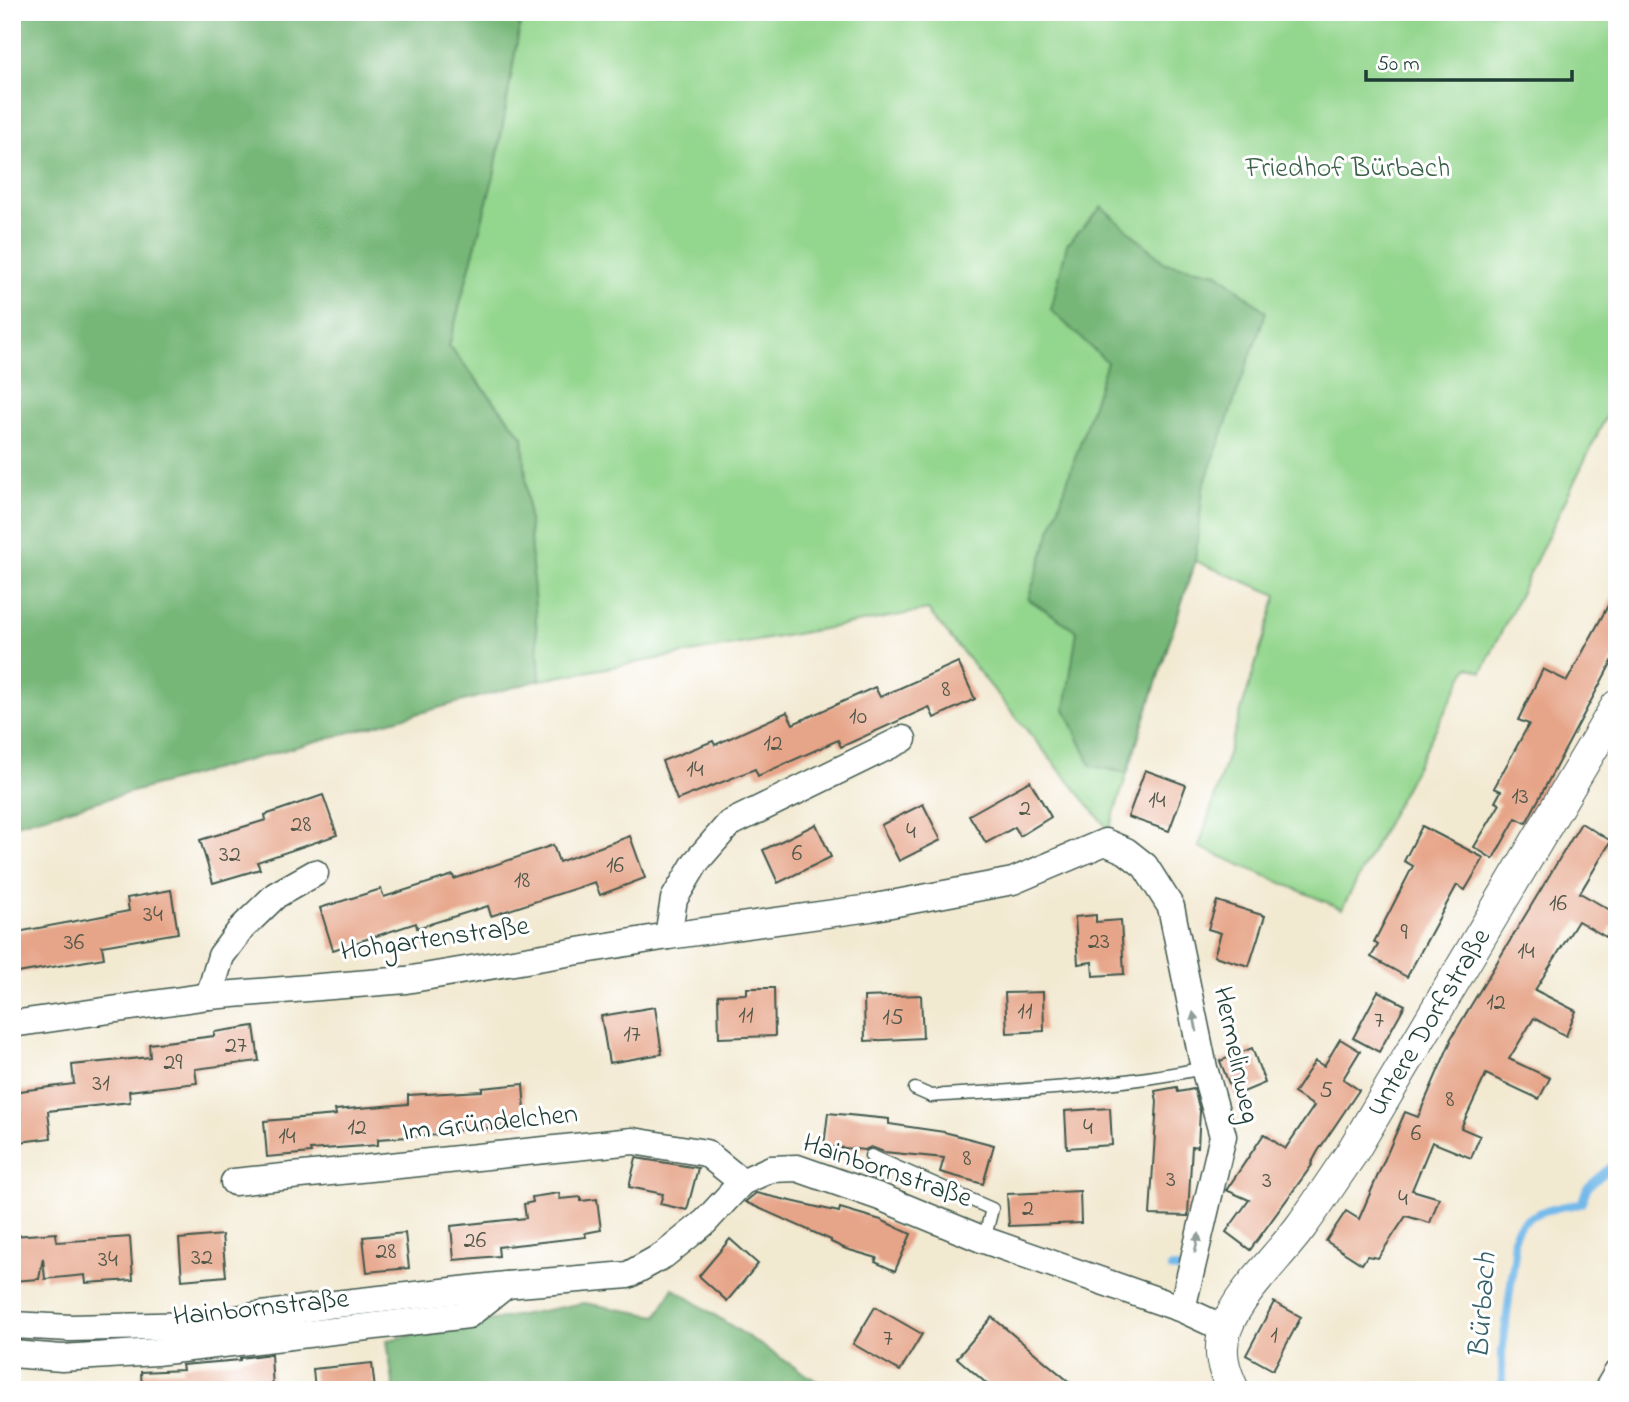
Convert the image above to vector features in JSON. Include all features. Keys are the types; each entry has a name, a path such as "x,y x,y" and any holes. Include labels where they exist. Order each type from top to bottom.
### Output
{"street":[{"name":"Untere Dorfstraße","path":"1225,1329 1244,1298 1302,1225 1351,1154 1617,706"},
{"path":"668,936 674,899 696,862 729,824 903,739"},
{"name":"Hohgartenstraße","path":"12,1024 209,996 406,980 668,936 870,908 1013,881 1105,842"},
{"name":"Hermelinweg","path":"1105,842 1126,851 1145,866 1171,906 1204,1068 1223,1136 1182,1309"},
{"path":"209,996 221,956 242,928 276,895 315,873"},
{"name":"Im Gründelchen","path":"234,1182 633,1141 706,1153 742,1182"},
{"name":"Hainbornstraße","path":"12,1325 70,1328 196,1325 335,1304 506,1284 628,1275 664,1255 705,1222 742,1182 771,1169 797,1168 880,1197 984,1240 1182,1309 1225,1329"},
{"name":"Hainbornstraße","path":"12,1353 62,1358 156,1352 468,1315 506,1284"},
{"path":"1225,1329 1223,1369 1233,1390"},
{"path":"1607,1390 1617,1373"}],"lane":[{"path":"915,1089 931,1096 1073,1087 1154,1079 1204,1068"},
{"path":"871,1156 992,1209 984,1240"}],"green space":[{"path":"12,12 522,12 495,171 449,346 523,437 540,680 12,825"},
{"name":"Friedhof Bürbach","path":"522,12 1617,12 1617,394 1482,672 1468,667 1342,909 1199,847 1277,595 1195,561 1109,830 928,610 540,680 523,437 449,346 495,171"},
{"path":"1102,207 1165,263 1218,273 1266,312 1203,488 1195,561 1127,773 1091,766 1065,709 1077,631 1028,599 1107,362 1051,310 1067,244"},
{"path":"673,1288 830,1390 394,1390 387,1340 584,1303 657,1316"}],"building":[{"path":"1617,589 1617,652 1526,823 1516,818 1493,859 1474,847 1500,804 1495,802 1501,791 1494,788 1529,724 1518,720 1543,669 1567,681"},
{"path":"958,662 975,699 934,718 929,707 841,747 838,740 758,776 755,769 677,800 662,761 713,741 715,745 787,712 793,724 875,687 880,697"},
{"path":"1145,770 1186,785 1169,831 1128,817"},
{"path":"1030,781 1051,817 1020,836 1015,827 986,843 969,815"},
{"path":"323,795 337,835 257,862 260,869 213,883 200,840 266,820 265,815"},
{"path":"923,804 941,840 899,861 881,825"},
{"path":"1581,823 1611,841 1580,893 1617,914 1617,918 1606,937 1578,921 1535,990 1576,1011 1566,1036 1534,1018 1509,1059 1550,1078 1539,1099 1486,1074 1461,1128 1480,1136 1471,1158 1432,1142 1412,1190 1439,1198 1430,1223 1406,1216 1378,1258 1367,1256 1362,1264 1326,1241 1346,1211 1359,1219 1405,1112 1418,1117 1450,1040"},
{"path":"816,824 831,857 778,883 763,850"},
{"path":"1422,826 1484,858 1465,890 1457,885 1407,977 1371,957 1378,945 1374,942 1413,866 1404,861"},
{"path":"630,836 645,878 600,895 595,882 491,916 488,906 417,928 416,923 333,950 320,908 381,889 384,897 453,875 454,879 553,845 559,862"},
{"path":"171,890 178,933 102,946 104,958 12,974 12,933 129,911 127,898"},
{"path":"1217,901 1265,916 1249,966 1214,956 1221,933 1208,929"},
{"path":"1096,915 1096,922 1121,920 1124,974 1093,976 1092,962 1078,964 1075,917"},
{"path":"747,988 774,988 775,1036 719,1038 718,995 747,994"},
{"path":"1378,991 1405,1005 1379,1052 1353,1038"},
{"path":"1043,992 1044,1031 1007,1033 1005,993"},
{"path":"921,995 923,1038 865,1041 864,997"},
{"path":"655,1007 662,1054 609,1063 601,1016"},
{"path":"254,1026 259,1061 195,1069 197,1083 129,1091 130,1102 48,1111 51,1138 12,1143 12,1092 74,1084 72,1065 150,1057 149,1044 214,1036 214,1032"},
{"path":"1340,1039 1360,1051 1343,1079 1359,1090 1318,1151 1312,1165 1250,1250 1226,1232 1249,1200 1226,1190 1264,1134 1285,1149 1314,1106 1294,1093 1315,1061 1324,1066"},
{"path":"1252,1048 1265,1083 1234,1096 1220,1061"},
{"path":"523,1084 526,1125 378,1139 378,1145 310,1150 311,1153 267,1157 264,1121 336,1115 335,1110 408,1104 408,1095 482,1091 482,1088"},
{"path":"1177,1087 1178,1092 1194,1089 1200,1111 1198,1147 1192,1146 1188,1216 1150,1215 1157,1101 1155,1091"},
{"path":"1110,1108 1112,1145 1067,1148 1065,1111"},
{"path":"828,1113 889,1119 889,1124 944,1132 994,1145 983,1184 940,1172 944,1158 884,1152 871,1147 865,1150 824,1146"},
{"path":"636,1158 698,1168 687,1210 660,1204 663,1194 629,1187"},
{"path":"1080,1191 1081,1223 1009,1226 1007,1194"},
{"path":"559,1193 560,1199 597,1199 601,1230 585,1233 586,1237 498,1247 499,1256 454,1260 451,1226 526,1218 524,1204 533,1202 532,1197"},
{"path":"756,1193 839,1212 840,1208 881,1220 911,1234 895,1271 875,1262 877,1258 846,1249 745,1202"},
{"path":"56,1233 57,1242 130,1237 133,1280 86,1283 85,1275 45,1279 43,1258 39,1279 12,1281 12,1236"},
{"path":"405,1233 409,1268 367,1272 363,1237"},
{"path":"222,1235 226,1276 182,1280 179,1239"},
{"path":"730,1239 758,1264 727,1301 699,1276"},
{"path":"1274,1302 1301,1317 1273,1370 1246,1355"},
{"path":"875,1307 922,1334 900,1371 853,1344"},
{"path":"992,1317 1079,1390 994,1390 957,1358"},
{"path":"271,1354 273,1390 142,1390 141,1372 183,1370 182,1365 240,1360"},
{"path":"372,1363 375,1390 315,1390 313,1369"}],"waterway":[{"name":"Bürbach","path":"1502,1390 1502,1353 1517,1229 1534,1215 1581,1204 1587,1188 1617,1161"},
{"path":"1171,1268 1182,1270"}]}
